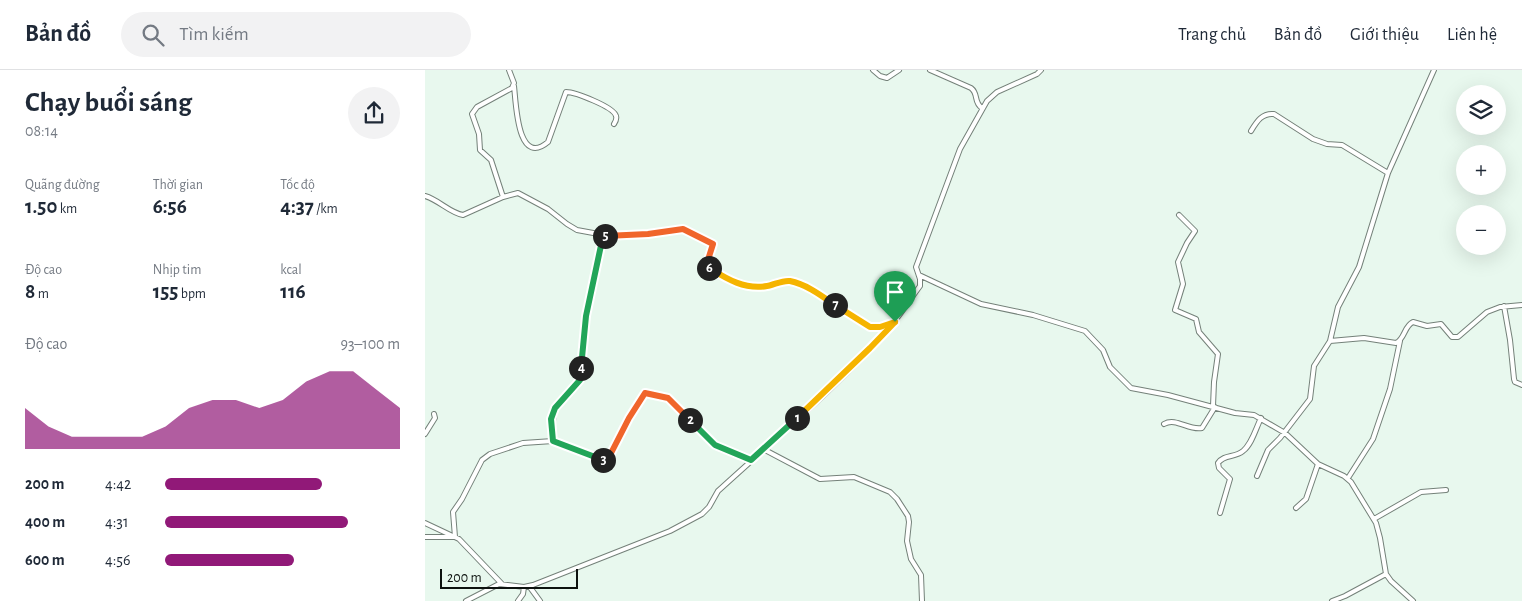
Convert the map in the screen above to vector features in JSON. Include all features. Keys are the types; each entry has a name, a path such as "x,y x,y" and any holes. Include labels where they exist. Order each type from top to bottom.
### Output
{"street":[{"path":"873,70 880,76 887,78 899,70"},
{"path":"930,70 971,88 975,92 977,104 982,108"},
{"path":"465,601 502,584 526,586 665,534 702,514 709,507 717,492 832,386 895,322 920,286 921,282 917,267 960,149 982,108 991,95 1037,74 1041,70"},
{"path":"1257,476 1268,450 1285,433 1310,399 1314,366 1330,341 1338,307 1359,268 1388,173 1434,70"},
{"path":"510,72 514,80 520,134 524,142 531,148 548,142 566,92 575,92 605,106 617,116 614,124"},
{"path":"503,197 491,160 480,150 479,134 473,114 477,107 514,86"},
{"path":"1251,130 1261,117 1274,114 1316,140 1327,144 1344,146 1388,173"},
{"path":"425,196 437,200 455,213 463,215 503,197 515,193 521,194 551,211 572,227 603,236 615,237 679,229 687,230 713,244 707,263 709,269 743,285 751,287 765,286 789,281 819,295 870,327 880,327 895,322"},
{"path":"1164,424 1173,422 1193,429 1202,428 1214,407 1218,354 1199,332 1196,319 1175,310 1183,284 1178,262 1187,242 1195,231 1179,215"},
{"path":"553,441 551,419 555,408 580,380 586,316 603,236"},
{"path":"919,275 981,304 1033,315 1081,329 1089,334 1103,350 1109,367 1131,388 1235,413 1250,414 1261,418 1285,433 1319,464 1348,478 1374,519 1379,534 1385,574 1413,601"},
{"path":"1348,478 1373,439 1390,389 1400,341 1407,326 1413,322 1427,326 1441,324 1452,337 1458,337 1484,314 1504,306 1522,305"},
{"path":"1504,306 1514,379 1515,382 1522,385"},
{"path":"1330,341 1363,338 1396,343 1400,341"},
{"path":"455,536 453,512 486,456 523,443 553,441 607,461 629,418 643,395 648,392 664,396 671,401 715,445 751,460"},
{"path":"425,434 435,418 434,414"},
{"path":"1220,514 1230,479 1219,468 1218,464 1223,458 1237,455 1246,449 1261,418"},
{"path":"763,449 820,479 854,477 890,492 908,516 907,541 911,559 921,575 922,601"},
{"path":"1296,508 1306,499 1319,464"},
{"path":"1374,519 1421,492 1446,490"},
{"path":"425,523 455,536 502,584"},
{"path":"425,538 455,536"},
{"path":"1332,601 1385,574"},
{"path":"518,601 526,586"},
{"path":"526,586 540,601"}],"route":[{"path":"679,229 687,230 713,244 707,263 709,269 746,287 765,286 789,281 819,295 870,327 875,328 895,322 826,392 751,460 715,445 668,398 648,392 643,395 629,418 607,461 553,441 551,419 555,408 578,383 581,377 580,363 586,316 603,236 615,237 679,229"}]}
